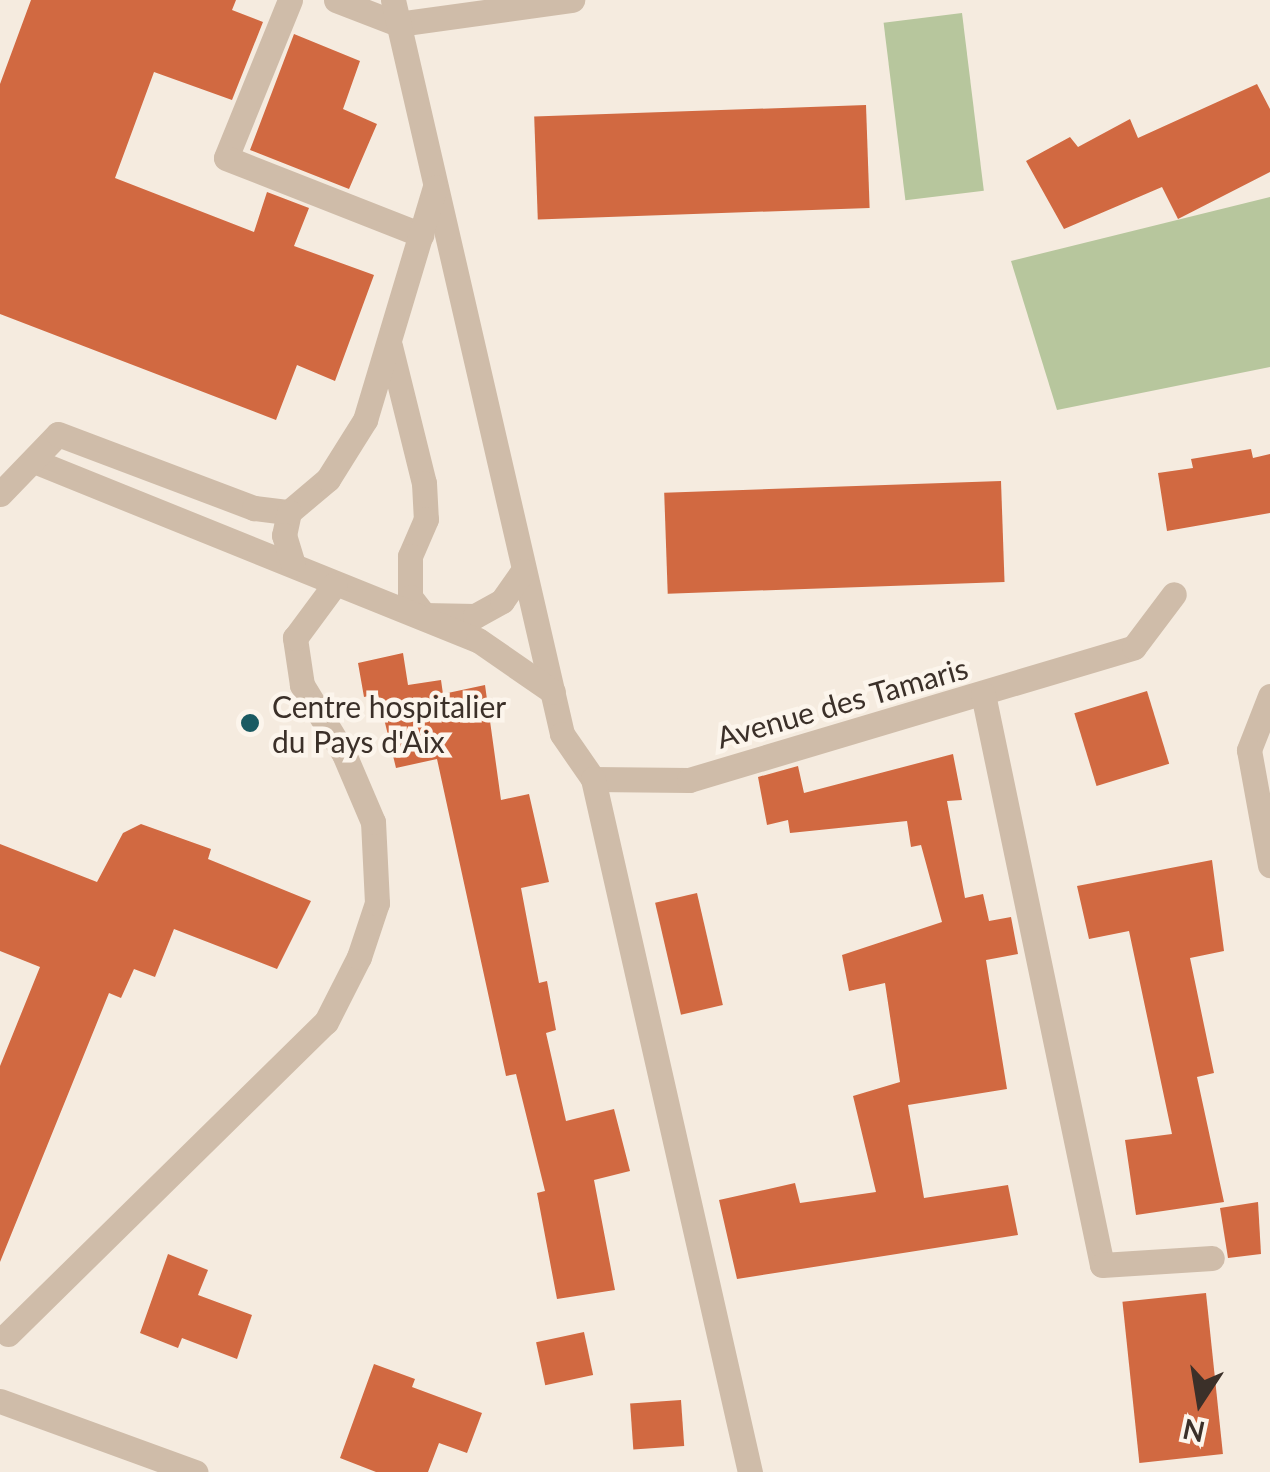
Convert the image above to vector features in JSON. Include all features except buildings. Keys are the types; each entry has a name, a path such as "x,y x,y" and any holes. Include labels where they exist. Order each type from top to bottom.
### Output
{"street":[{"path":"290,0 226,158 422,235"},
{"path":"336,0 396,12 572,0"},
{"path":"396,12 562,734 593,779 750,1472"},
{"path":"293,564 284,534 289,512 344,456 365,420 436,182"},
{"path":"410,275 442,270 460,290"},
{"path":"390,346 424,483 426,518 408,574 410,597 424,616"},
{"path":"0,494 58,434 254,508 289,512"},
{"path":"34,461 478,640 553,692"},
{"path":"424,616 476,616 502,601 524,570"},
{"path":"8,1334 326,1022 359,957 377,902 373,822 344,754 302,685 295,638 335,584"},
{"name":"Avenue des Tamaris","path":"593,779 689,780 1134,647 1174,594"},
{"path":"983,694 1102,1265 1212,1258"},
{"path":"1270,696 1250,750 1270,866"},
{"path":"0,1401 195,1472"}],"green space":[{"path":"962,13 984,191 905,200 884,23"},
{"path":"1270,197 1270,367 1057,410 1011,261"}],"place":[{"name":"Centre hospitalier du Pays d'Aix","path":"250,723"}]}
